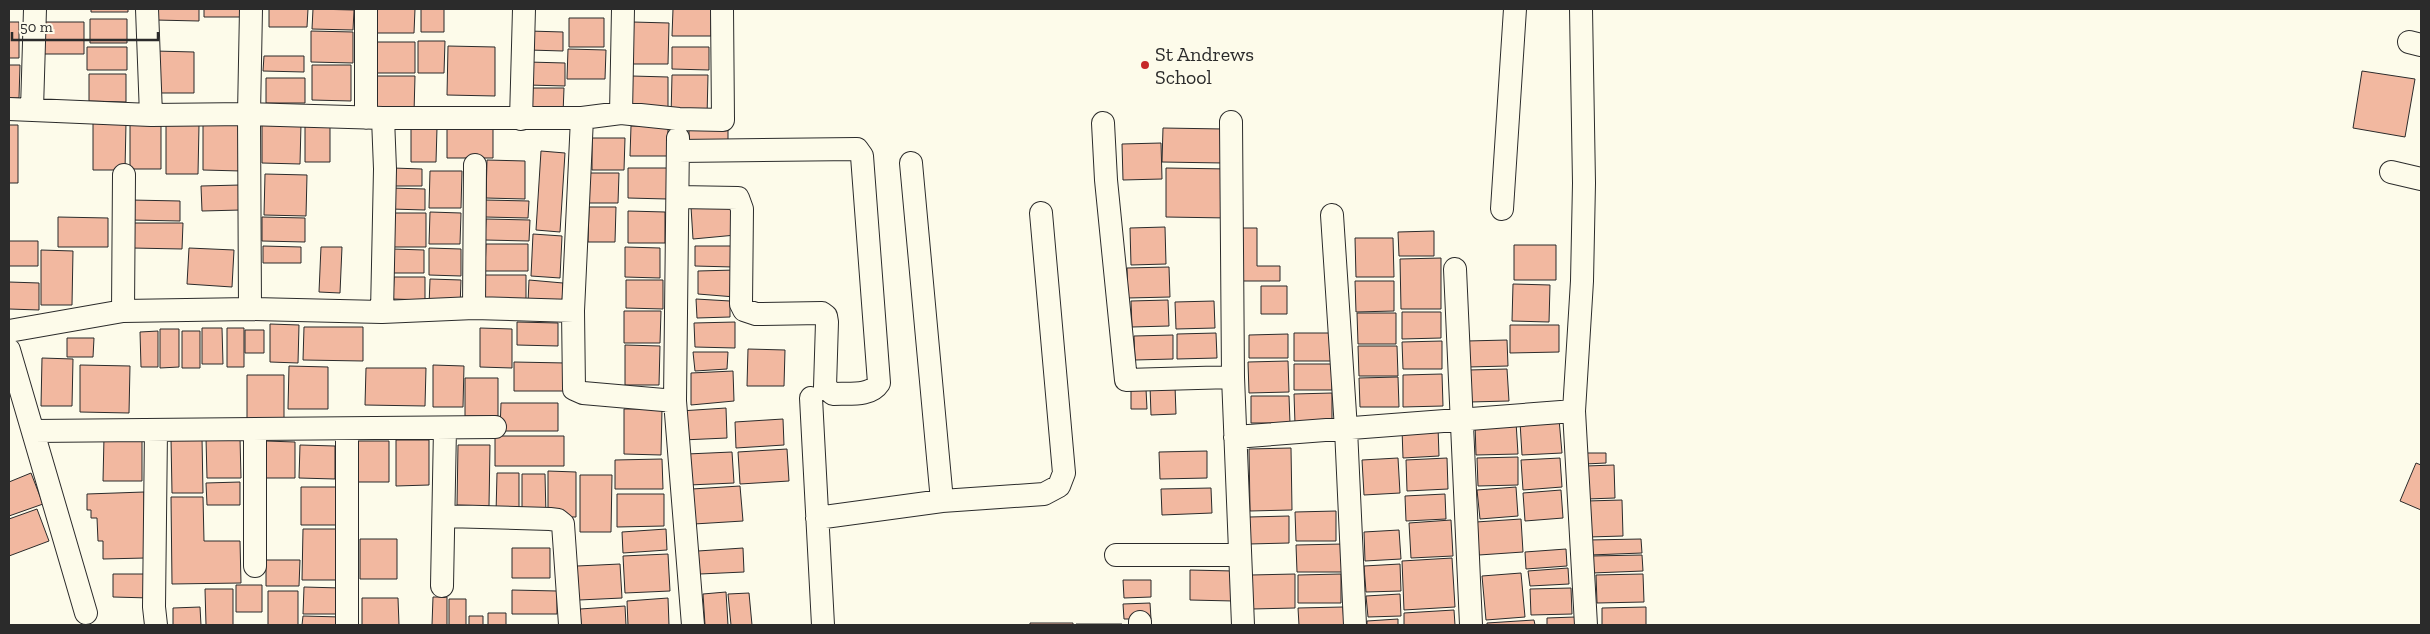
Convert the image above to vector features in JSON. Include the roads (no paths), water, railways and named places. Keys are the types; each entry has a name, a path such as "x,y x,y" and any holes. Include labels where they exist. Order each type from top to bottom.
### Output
{"street":[{"path":"32,109 35,9"},
{"path":"147,9 151,115"},
{"path":"250,309 249,114 251,9"},
{"path":"366,9 374,118 385,170 382,312"},
{"path":"522,119 524,9"},
{"path":"620,113 623,9"},
{"path":"9,109 151,115 249,114 374,118 522,119 582,118 620,113 679,119 723,120 722,9"},
{"path":"1502,209 1515,9"},
{"path":"1581,9 1582,282 1574,411 1586,625"},
{"path":"582,118 573,311 574,389 578,392 675,400"},
{"path":"679,119 675,400 693,625"},
{"path":"1231,122 1233,377 1243,625"},
{"path":"1103,123 1106,180 1126,380 1233,377"},
{"path":"678,151 857,149 862,156 879,383 876,388 870,392 833,394 825,387 827,322 826,316 822,313 756,314 744,310 741,304 742,209 738,198 678,197"},
{"path":"911,163 942,501"},
{"path":"474,308 475,165"},
{"path":"2391,172 2421,179"},
{"path":"123,311 124,175"},
{"path":"817,518 942,501 1044,494 1059,486 1064,473 1041,213"},
{"path":"1332,215 1346,429 1355,625"},
{"path":"1455,270 1471,625"},
{"path":"9,331 123,311 250,309 382,312 474,308 573,311"},
{"path":"9,350 86,613"},
{"path":"811,398 823,625"},
{"path":"1235,437 1574,411"},
{"path":"34,431 495,427"},
{"path":"442,586 445,428"},
{"path":"347,429 347,625"},
{"path":"156,430 154,607 156,625"},
{"path":"255,430 255,566"},
{"path":"444,516 544,519 558,520 563,524 570,625"},
{"path":"1116,555 1240,555"}],"place":[{"name":"St Andrews School","path":"1145,65"}]}
